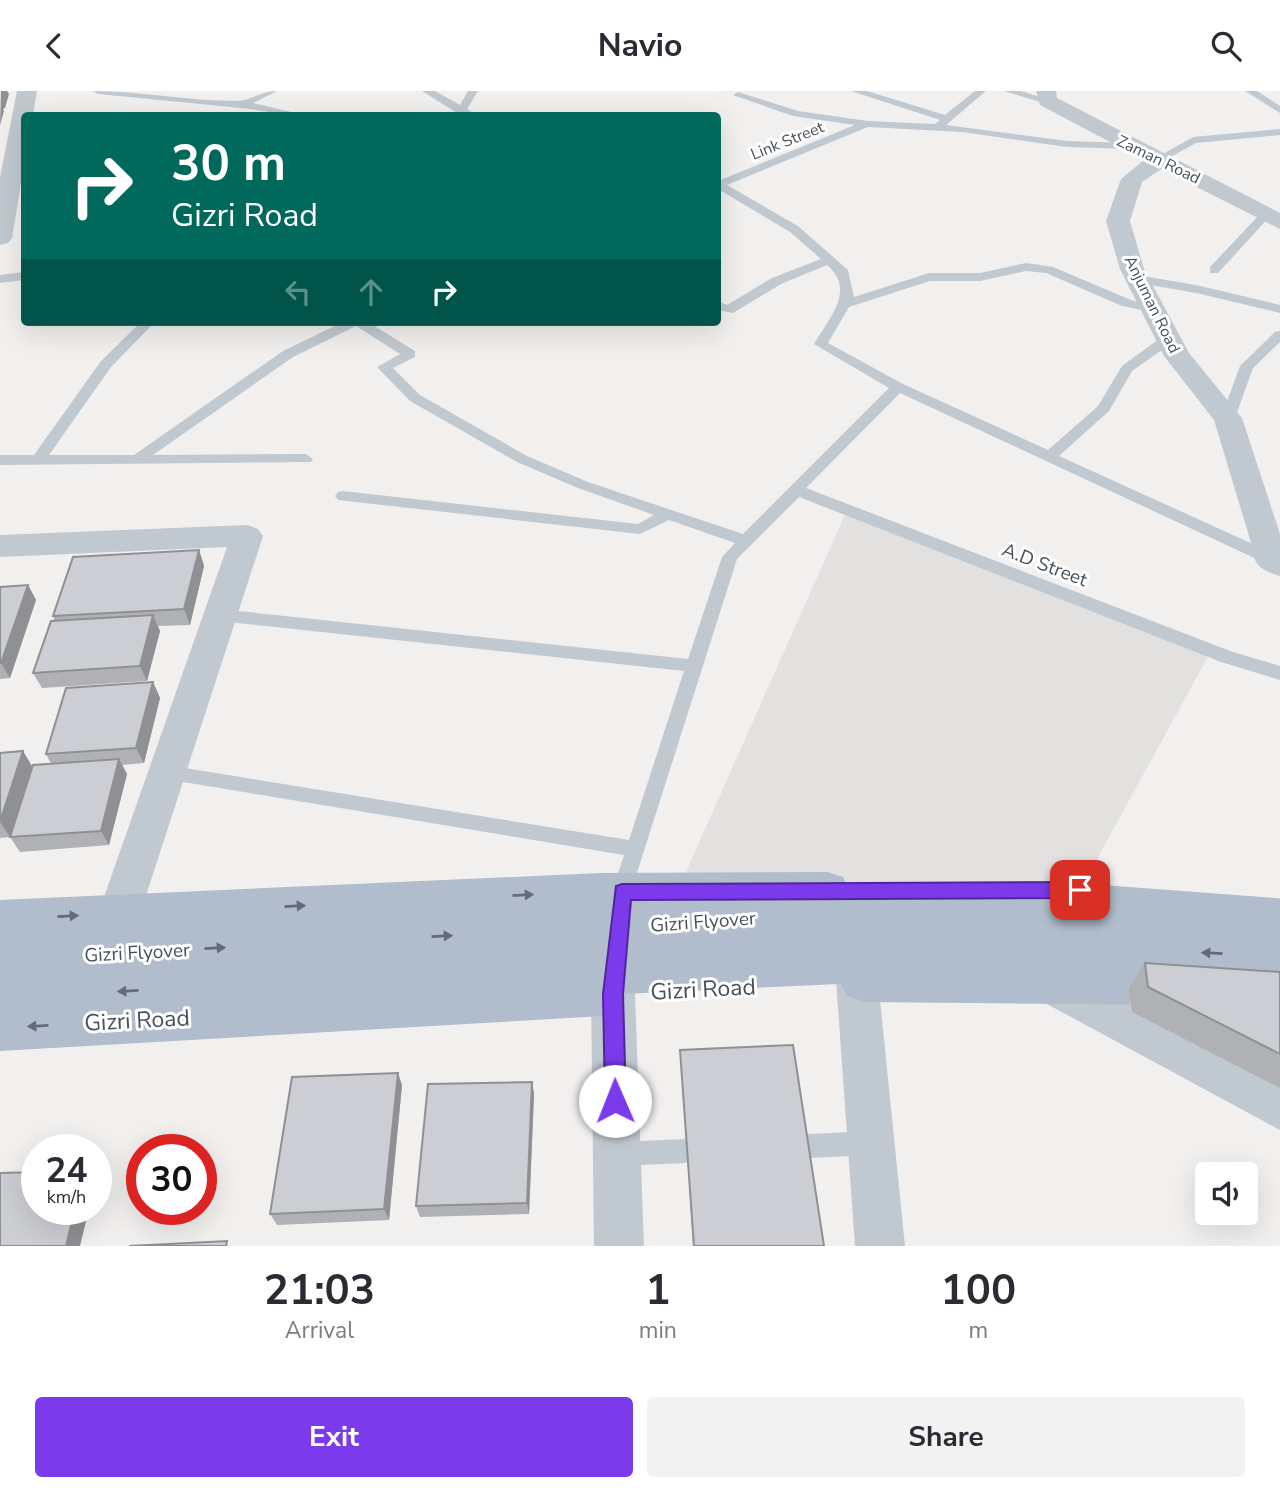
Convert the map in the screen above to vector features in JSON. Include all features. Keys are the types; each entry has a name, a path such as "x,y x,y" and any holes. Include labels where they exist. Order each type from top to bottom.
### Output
{"main road":[{"path":"0,921 119,913 622,892 1142,889 1280,902"},
{"name":"Gizri Flyover","path":"0,959 537,931 834,912 1107,910 1280,923"},
{"name":"Gizri Flyover","path":"0,998 1109,947 1280,957"},
{"name":"Gizri Road","path":"0,1028 857,980 1161,983 1280,995"}],"street":[{"path":"25,112 27,91"},
{"name":"Zaman Road","path":"1047,96 1131,146 1161,158 1273,218"},
{"path":"0,237 21,134"},
{"name":"Anjuman Road","path":"1161,158 1132,179 1118,221 1137,279 1177,356 1228,418 1274,561"},
{"path":"0,546 247,536 119,913"},
{"path":"619,1246 613,994 622,892"},
{"path":"857,980 880,1246"},
{"path":"1047,982 1280,1107"}],"lane":[{"path":"98,91 222,103 281,112"},
{"path":"239,105 272,91"},
{"path":"427,91 464,112"},
{"path":"466,112 473,91"},
{"path":"856,91 947,119"},
{"path":"937,128 981,91"},
{"path":"1009,91 1047,96"},
{"path":"1250,91 1280,110"},
{"path":"738,95 797,114 868,124 937,128 1067,144 1131,146"},
{"path":"206,112 222,103"},
{"name":"Link Street","path":"721,184 868,124"},
{"path":"1161,158 1194,139 1280,132"},
{"path":"721,187 794,229 844,273 848,297 821,344 898,387 1274,561"},
{"path":"1214,270 1273,218"},
{"path":"721,306 728,310 762,287 802,268 829,260"},
{"path":"844,304 929,277 980,277 1026,267 1049,270 1126,303 1152,308"},
{"path":"0,279 21,277"},
{"path":"1137,279 1196,289 1280,309"},
{"path":"39,459 106,364 144,326"},
{"path":"139,458 288,354 345,326"},
{"path":"365,326 410,354 384,367 415,398 522,459 583,485 746,541"},
{"path":"1228,418 1247,366 1280,335"},
{"path":"1049,457 1104,408 1127,369 1168,339"},
{"path":"622,892 730,558 898,387"},
{"path":"0,460 306,459"},
{"name":"A.D Street","path":"796,490 1227,657 1280,673"},
{"path":"343,496 640,529 668,514"},
{"path":"220,615 695,666"},
{"path":"166,773 636,849"},
{"path":"807,1146 872,1143"},
{"path":"617,1154 685,1151"}],"shaded area":[{"path":"847,510 1211,651 1080,890 677,892"}],"building":[{"path":"199,550 184,609 53,616 73,557"},
{"path":"28,585 1,663 0,663 0,587"},
{"path":"153,615 140,666 33,673 51,621"},
{"path":"153,682 136,748 46,754 66,688"},
{"path":"23,751 0,822 0,753"},
{"path":"119,759 101,831 10,837 33,765"},
{"path":"1145,963 1280,972 1280,1054 1148,987"},
{"path":"793,1045 824,1246 694,1246 680,1050"},
{"path":"398,1073 384,1209 270,1214 292,1077"},
{"path":"532,1082 527,1203 416,1206 428,1084"},
{"path":"21,1172 21,1225 71,1225 66,1246 0,1246 0,1173"},
{"path":"227,1241 226,1246 129,1246"}],"route":[{"path":"615,1101 613,994 622,892 1080,890"}]}
